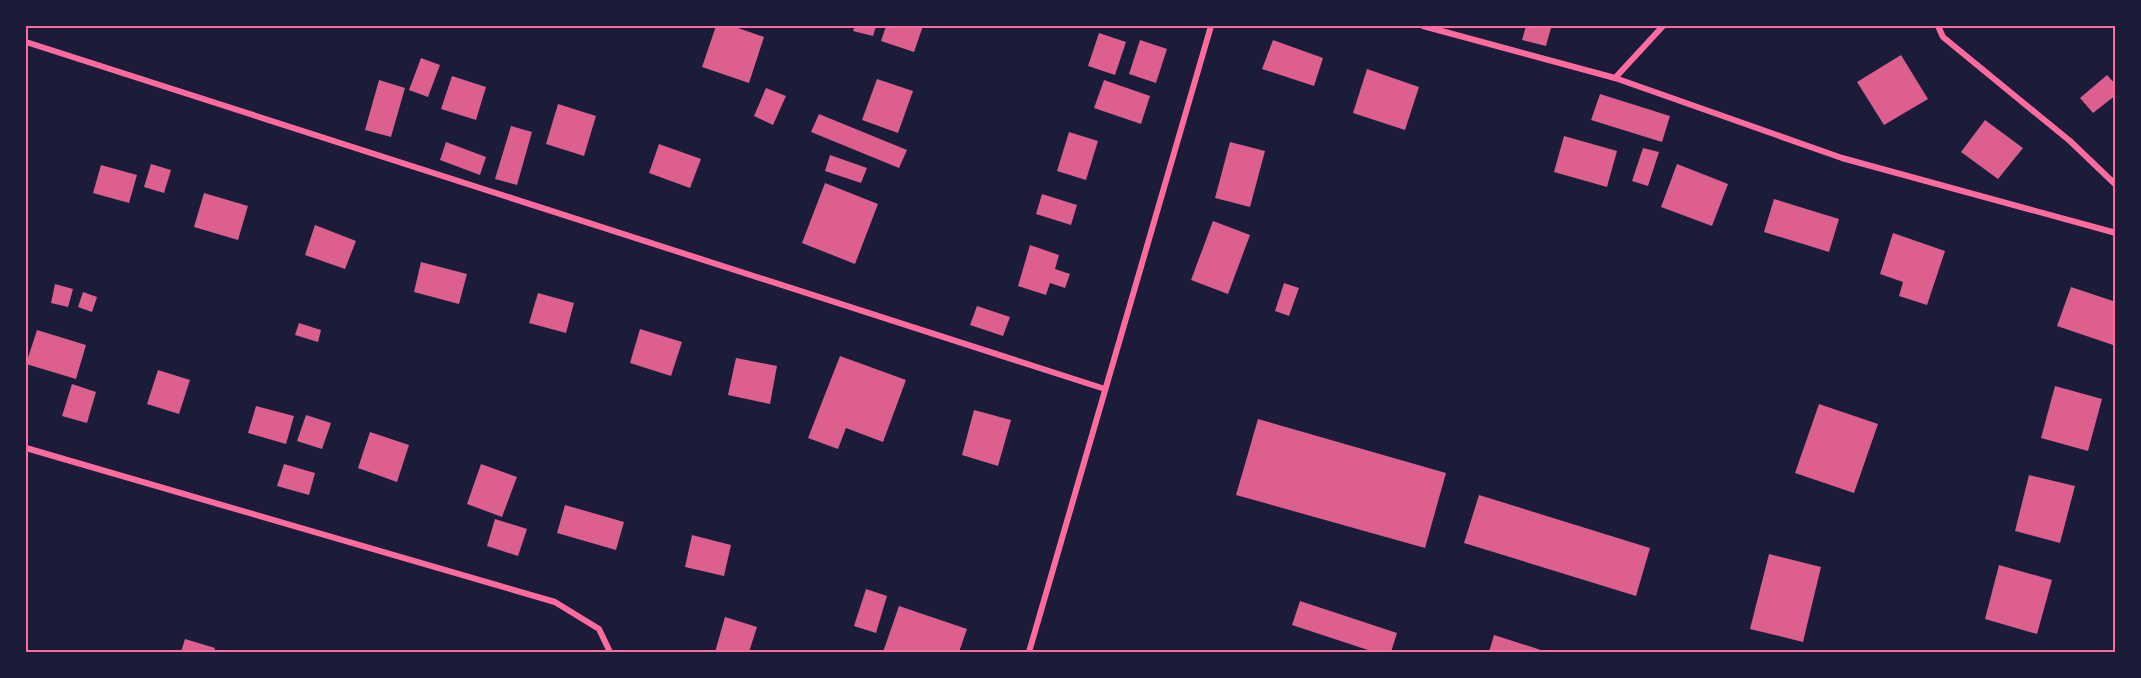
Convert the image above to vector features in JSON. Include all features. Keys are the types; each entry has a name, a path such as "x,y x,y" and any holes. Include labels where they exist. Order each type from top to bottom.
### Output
{"street":[{"path":"1029,652 1211,26"},
{"path":"1423,26 1615,78 1842,158 2115,233"},
{"path":"1615,78 1663,26"},
{"path":"1938,26 1943,37 2070,141 2115,185"},
{"path":"26,42 1105,389"},
{"path":"26,448 555,602 599,629 610,652"}],"building":[{"path":"716,26 732,26 764,37 749,83 702,67"},
{"path":"855,26 876,26 873,36 853,31"},
{"path":"886,26 923,26 914,52 881,41"},
{"path":"1526,26 1551,28 1546,46 1522,40"},
{"path":"1099,33 1126,42 1115,75 1088,66"},
{"path":"1140,40 1167,49 1156,83 1129,74"},
{"path":"1273,40 1323,58 1314,86 1262,69"},
{"path":"1901,55 1928,99 1884,125 1857,82"},
{"path":"421,58 440,65 428,97 409,90"},
{"path":"1367,69 1419,87 1405,130 1353,113"},
{"path":"2107,75 2116,85 2116,95 2093,113 2080,98"},
{"path":"452,76 486,87 476,120 441,109"},
{"path":"877,79 913,91 898,133 862,120"},
{"path":"379,80 405,88 391,137 365,130"},
{"path":"1104,80 1150,96 1141,124 1094,108"},
{"path":"766,88 786,96 773,125 754,116"},
{"path":"1600,94 1670,116 1662,142 1591,120"},
{"path":"558,104 596,116 584,156 546,144"},
{"path":"819,114 907,150 899,168 811,132"},
{"path":"1985,120 2023,148 1998,179 1961,152"},
{"path":"511,126 532,132 517,185 495,179"},
{"path":"1069,132 1098,141 1086,180 1057,171"},
{"path":"1564,136 1617,151 1607,187 1554,172"},
{"path":"446,142 486,157 480,175 440,160"},
{"path":"1230,142 1265,151 1250,207 1215,198"},
{"path":"659,144 701,159 690,188 649,173"},
{"path":"1643,148 1659,152 1648,186 1632,181"},
{"path":"830,155 867,168 861,183 825,171"},
{"path":"151,164 171,170 164,193 144,187"},
{"path":"1677,164 1728,184 1712,226 1661,207"},
{"path":"101,165 137,175 129,203 93,193"},
{"path":"825,183 878,204 855,264 802,243"},
{"path":"204,193 248,206 238,240 194,227"},
{"path":"1042,194 1077,205 1071,225 1036,214"},
{"path":"1774,199 1839,219 1829,252 1764,232"},
{"path":"1213,221 1250,235 1228,294 1191,280"},
{"path":"315,225 356,241 345,269 305,255"},
{"path":"1893,233 1945,251 1927,305 1899,296 1903,282 1880,274"},
{"path":"1030,245 1059,255 1055,269 1070,274 1065,288 1050,283 1046,295 1018,286"},
{"path":"421,262 467,274 459,304 414,292"},
{"path":"1284,283 1299,288 1289,316 1275,311"},
{"path":"55,284 73,289 68,307 51,303"},
{"path":"2071,287 2116,302 2116,346 2057,326"},
{"path":"83,292 97,297 92,312 78,307"},
{"path":"538,293 574,303 566,333 529,323"},
{"path":"977,306 1010,317 1003,336 970,325"},
{"path":"299,323 321,330 318,342 295,335"},
{"path":"640,329 682,342 671,376 630,363"},
{"path":"37,330 86,345 76,379 26,364"},
{"path":"840,356 906,380 883,442 846,428 838,449 808,438"},
{"path":"736,358 777,366 770,404 728,395"},
{"path":"158,370 190,380 179,414 147,404"},
{"path":"72,384 96,392 87,423 62,416"},
{"path":"2055,386 2102,399 2088,451 2041,438"},
{"path":"1819,404 1878,424 1854,493 1795,473"},
{"path":"256,406 294,416 286,444 248,433"},
{"path":"974,410 1011,420 998,466 962,455"},
{"path":"306,415 331,423 322,449 297,441"},
{"path":"1258,419 1446,473 1425,548 1236,495"},
{"path":"370,432 409,445 397,482 358,468"},
{"path":"284,464 315,473 309,495 277,486"},
{"path":"481,464 517,477 502,517 467,504"},
{"path":"2029,475 2075,486 2060,543 2015,531"},
{"path":"1479,495 1650,548 1636,596 1464,543"},
{"path":"565,505 624,522 616,550 557,533"},
{"path":"495,519 527,529 518,556 487,546"},
{"path":"692,535 731,545 724,576 685,567"},
{"path":"1769,554 1821,567 1803,642 1750,629"},
{"path":"1999,565 2052,580 2037,634 1985,619"},
{"path":"866,589 887,596 876,633 854,626"},
{"path":"1300,601 1397,633 1391,652 1374,652 1292,625"},
{"path":"899,606 967,629 959,652 883,652"},
{"path":"725,617 757,627 749,652 715,652"},
{"path":"1494,635 1547,652 1489,652"},
{"path":"185,639 215,648 214,652 181,652"}]}
